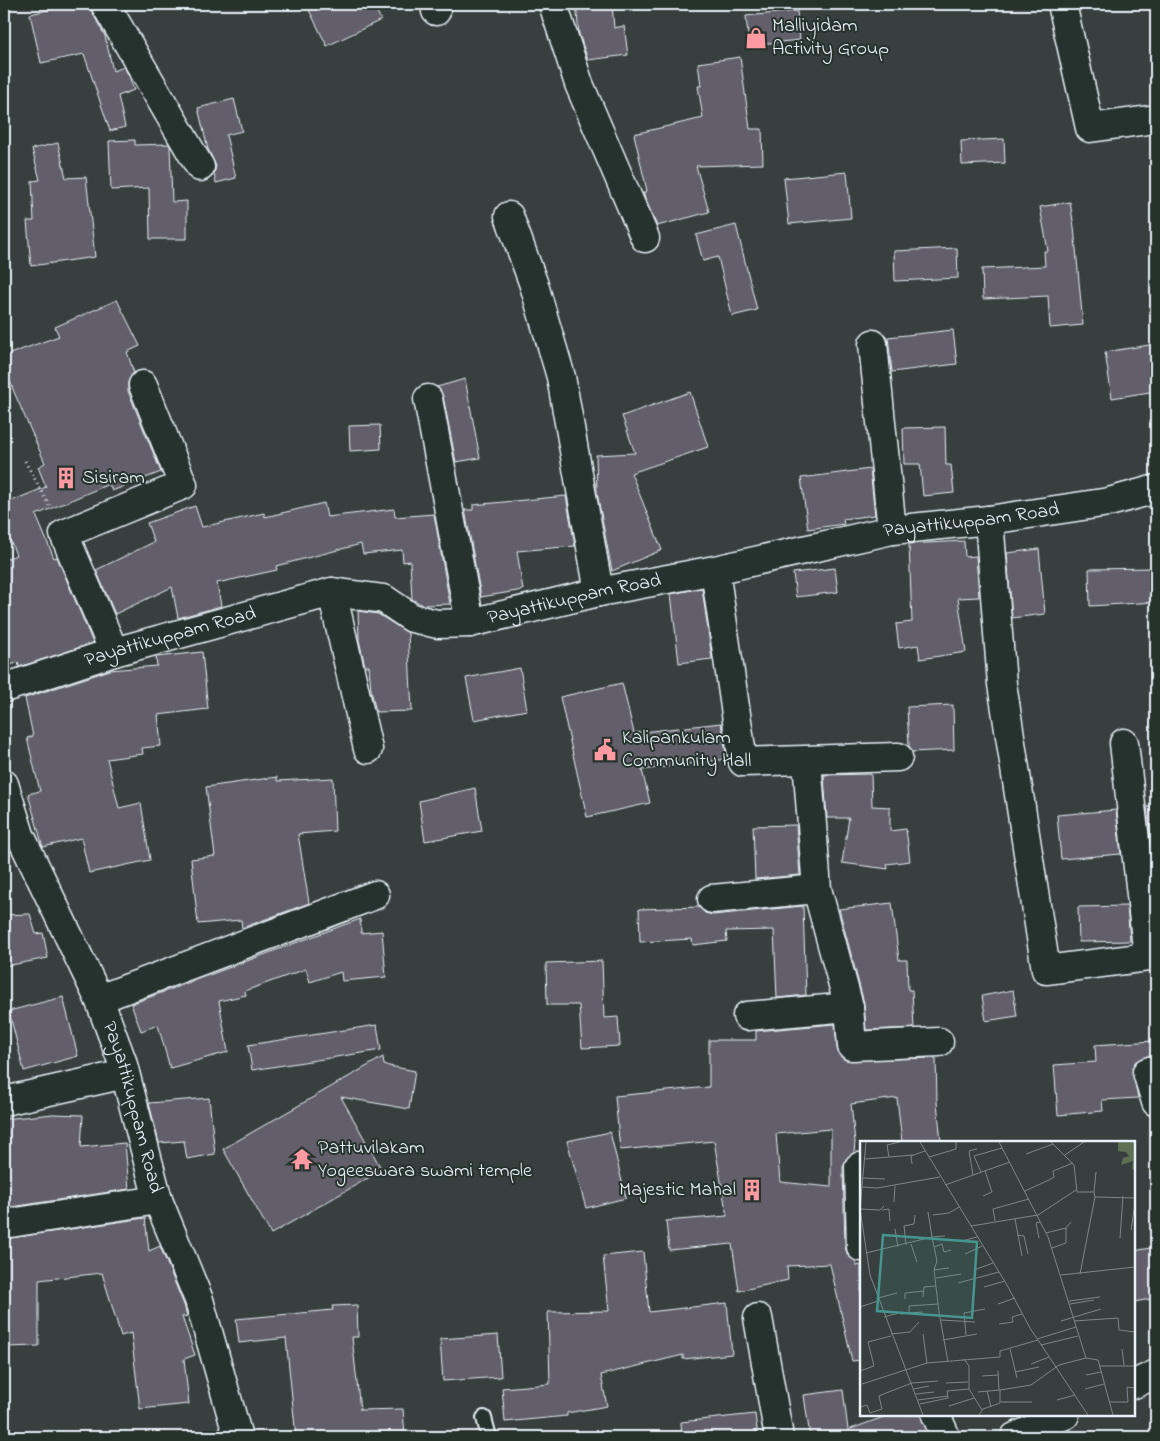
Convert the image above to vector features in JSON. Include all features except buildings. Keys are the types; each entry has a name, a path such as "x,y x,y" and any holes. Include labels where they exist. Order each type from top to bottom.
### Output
{"street":[{"path":"105,4 200,167"},
{"path":"553,4 579,84 645,238"},
{"path":"1062,4 1090,128 1156,118"},
{"path":"509,216 534,285 561,377 599,592"},
{"path":"873,344 892,530"},
{"path":"114,652 64,534 183,485 143,385"},
{"path":"428,399 470,623"},
{"name":"Payattikuppam Road","path":"4,688 114,652 332,592 384,599 412,618 428,622 470,623 599,592 715,570 892,530 989,520 1109,502 1156,489"},
{"path":"989,520 1002,684 1046,970 1148,957 1124,743"},
{"path":"715,570 743,762 898,757"},
{"path":"332,592 368,750"},
{"path":"807,760 817,889 849,1007 852,1046 939,1042"},
{"name":"Payattikuppam Road","path":"4,784 20,834 99,999 125,1074 158,1200 199,1300 238,1437"},
{"path":"712,899 817,889"},
{"path":"99,999 375,895"},
{"path":"747,1016 849,1007"},
{"path":"1156,1069 1147,1072 1156,1102"},
{"path":"4,1101 125,1074"},
{"path":"859,1167 860,1207"},
{"path":"4,1224 158,1200"},
{"path":"758,1318 778,1437"},
{"path":"1135,1384 1156,1374"},
{"path":"936,1416 946,1437"},
{"path":"1015,1437 1063,1416"}],"lane":[{"path":"484,1418 489,1437"}],"path":[{"path":"25,461 64,534"}],"place":[{"name":"Malliyidam Activity Group","path":"756,38"},
{"name":"Sisiram","path":"66,478"},
{"name":"Kalipankulam Community Hall","path":"605,750"},
{"name":"Pattuvilakam Yogeeswara swami temple","path":"302,1159"},
{"name":"Majestic Mahal","path":"752,1190"}]}
